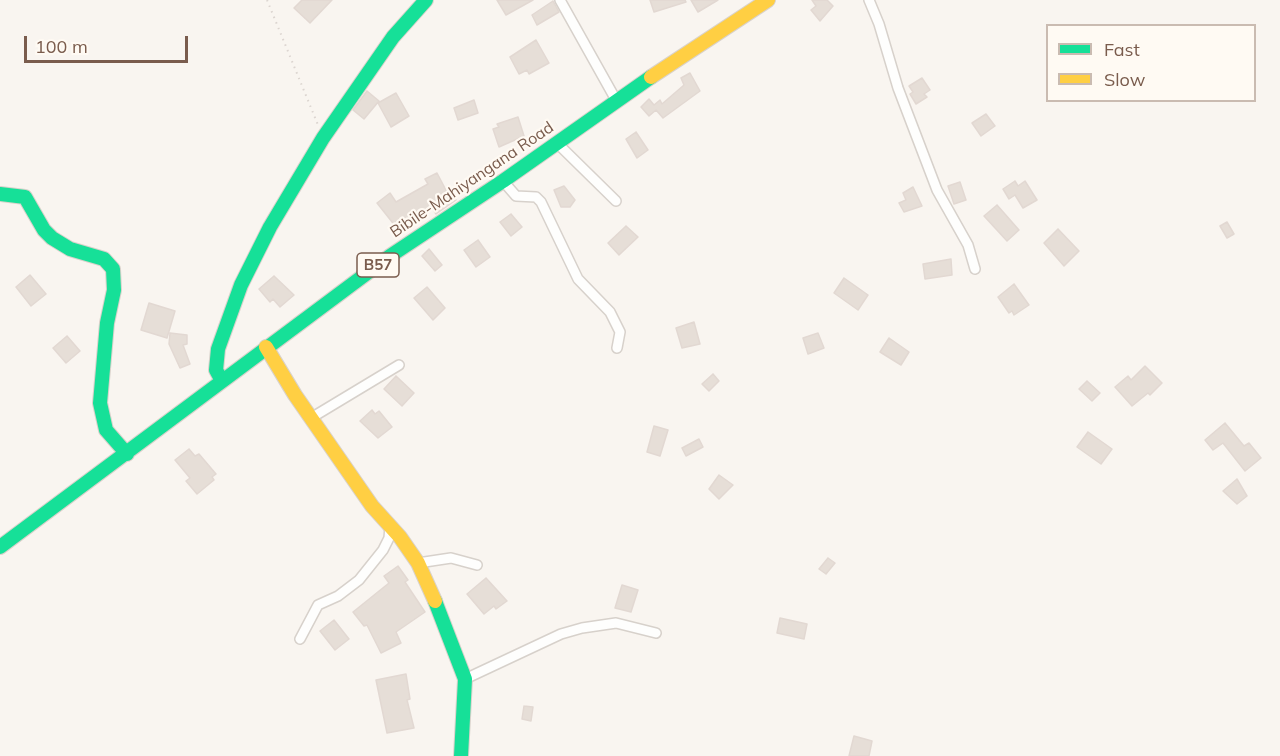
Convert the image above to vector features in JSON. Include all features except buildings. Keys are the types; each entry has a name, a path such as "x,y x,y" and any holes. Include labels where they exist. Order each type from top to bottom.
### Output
{"street":[{"path":"222,381 216,370 218,349 241,285 270,227 323,138 393,37 426,0"},
{"path":"560,0 616,100"},
{"name":"Bibile-Mahiyangana Road","path":"0,548 390,256 503,181 616,100 768,0"},
{"path":"869,0 879,24 898,88 937,190 968,245 975,269"},
{"path":"557,142 616,201"},
{"path":"503,181 516,196 537,197 541,202 578,279 610,312 620,332 617,348"},
{"path":"0,194 25,197 44,230 52,238 70,249 104,259 113,269 114,290 107,323 100,403 106,430 127,454"},
{"path":"266,347 311,418 372,506 418,563 445,624 465,679 460,756"},
{"path":"311,418 399,365"},
{"path":"300,639 318,605 338,596 359,580 383,550 390,526"},
{"path":"418,563 452,558 477,565"},
{"path":"465,679 552,638 582,628 616,623 656,633"}],"path":[{"path":"267,0 323,138"}],"traffic: fast":[{"path":"222,381 216,370 218,349 241,285 270,227 323,138 393,37 426,0"},
{"path":"0,547 390,256 503,181 651,77"},
{"path":"0,194 25,197 44,230 52,238 70,249 104,259 113,269 114,290 107,323 100,403 106,430 127,454"},
{"path":"435,601 465,679 461,756"}],"traffic: slow":[{"path":"651,77 768,0"},
{"path":"266,347 295,395 372,506 400,537 418,563 435,601"}]}
